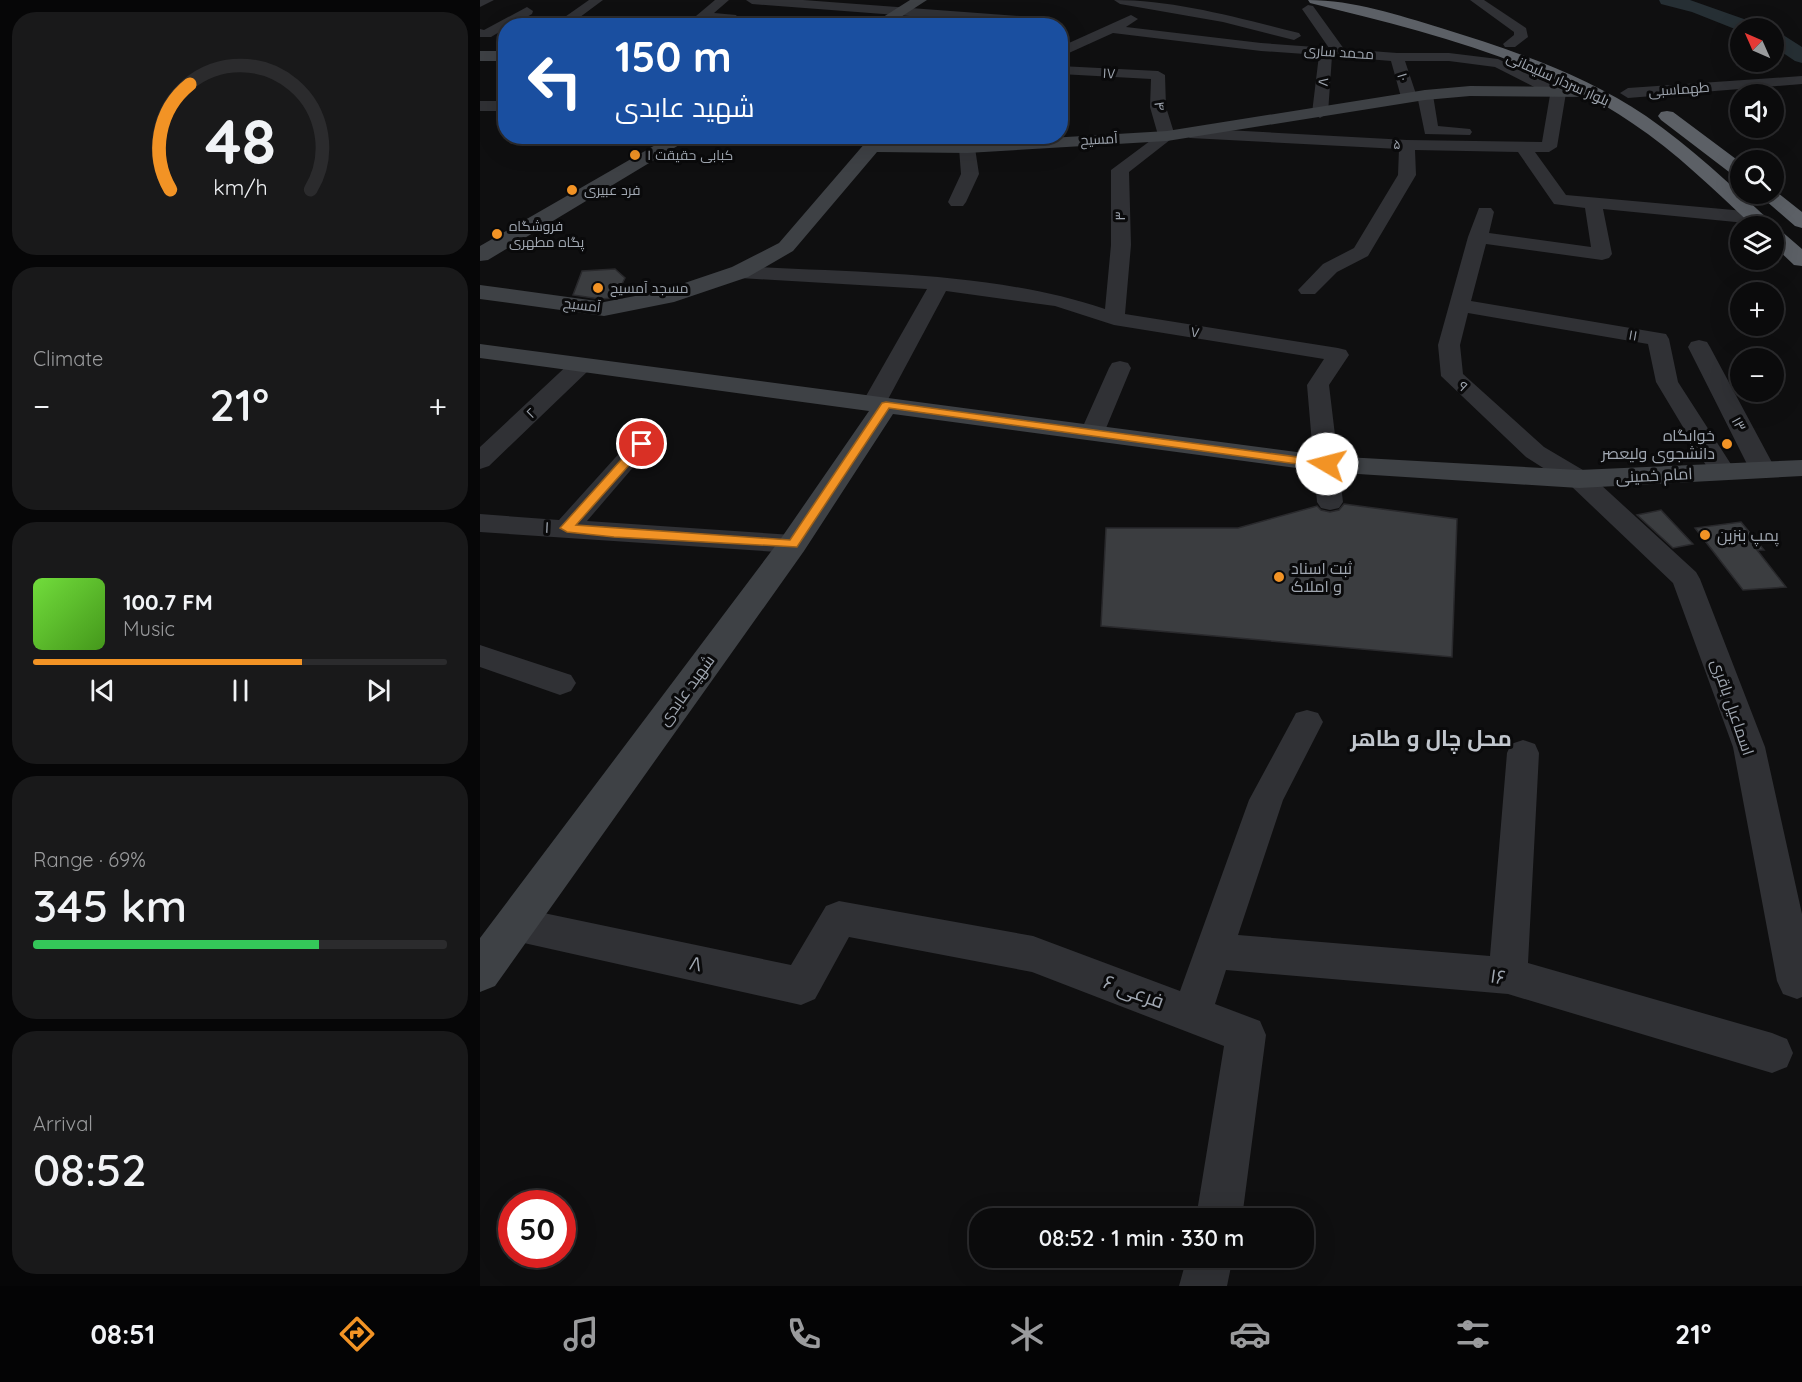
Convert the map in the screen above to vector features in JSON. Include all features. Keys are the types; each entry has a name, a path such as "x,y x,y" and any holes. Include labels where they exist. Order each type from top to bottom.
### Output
{"highway":[{"name":"بلوار سردار سلیمانی","path":"1357,0 1510,44 1628,93 1698,137 1730,163"},
{"name":"بلوار سردار سلیمانی","path":"1311,5 1385,16 1484,47 1594,92 1622,108 1667,142 1753,216"},
{"path":"1780,204 1802,222"},
{"path":"1784,244 1802,260"}],"main road":[{"path":"889,18 920,0"},
{"path":"480,56 498,56"},
{"name":"آمسیح","path":"1068,141 1190,133 1417,96 1470,91 1594,92"},
{"path":"480,255 672,144"},
{"name":"آمسیح","path":"480,292 604,309 666,297 740,272 786,247 872,146 967,148 1029,144"},
{"path":"480,342 821,384 873,403"},
{"path":"480,351 873,403"},
{"name":"امام خمینی","path":"873,403 1327,464 1579,479 1802,468"},
{"name":"شهید عابدی","path":"480,972 793,544 873,403"}],"street":[{"path":"480,3 488,0"},
{"path":"570,18 597,0"},
{"path":"723,0 702,16 731,18"},
{"path":"752,0 871,7 977,18"},
{"path":"1120,0 1282,32 1333,51"},
{"path":"1068,46 1113,29 1168,0"},
{"path":"1476,0 1521,31 1521,37 1510,44"},
{"path":"1049,18 1052,5"},
{"path":"1311,5 1333,51"},
{"path":"828,18 871,7"},
{"path":"515,18 527,11"},
{"path":"480,33 486,34 498,27"},
{"name":"محمد ساری","path":"1113,29 1261,47 1397,57 1449,57 1498,63 1558,93"},
{"name":"۸","path":"1320,113 1333,51"},
{"name":"۱۰","path":"1397,57 1417,96"},
{"name":"۱۷","path":"1068,70 1158,75"},
{"name":"۴","path":"1158,75 1158,106 1167,135"},
{"name":"طهماسبی","path":"1628,93 1802,80"},
{"name":"۵","path":"1190,133 1407,145 1549,147 1558,93"},
{"path":"1417,96 1431,131 1503,134"},
{"path":"480,106 498,105"},
{"name":"۳","path":"1114,319 1121,245 1120,170 1167,135"},
{"path":"917,148 922,144"},
{"path":"1308,290 1330,268 1361,252 1407,175 1407,145"},
{"path":"1524,147 1560,200 1730,219"},
{"path":"957,202 970,174 967,148"},
{"path":"1477,237 1602,254 1593,203"},
{"name":"۹","path":"1485,212 1449,345 1452,376 1535,452 1579,479"},
{"path":"786,247 800,276"},
{"name":"۷","path":"740,272 940,284 1058,300 1114,319 1338,355 1318,385 1327,464"},
{"path":"873,403 940,284"},
{"name":"۱۱","path":"1461,306 1658,339 1667,382 1723,472"},
{"name":"۱۳","path":"1699,347 1763,470"},
{"name":"۲","path":"480,461 581,365"},
{"path":"1092,432 1120,368"},
{"path":"567,528 642,444"},
{"path":"1327,464 1330,502"},
{"name":"اسماعیل باقری","path":"1579,479 1686,579 1749,747 1797,981"},
{"name":"۱","path":"481,524 793,544"},
{"path":"480,656 560,683"},
{"path":"1192,1013 1266,800 1307,722"},
{"path":"1508,976 1523,753"},
{"name":"۸","path":"515,924 801,986 839,918"},
{"name":"فرعی ۶","path":"839,918 1033,954 1246,1035 1220,1208"},
{"name":"۱۶","path":"1215,951 1508,976 1772,1053"},
{"path":"1203,1286 1207,1268"}],"building":[{"name":"مسجد آمسیح","path":"615,269 625,278 615,298 600,299 573,295 582,271"},
{"name":"ثبت اسناد و املاک","path":"1344,504 1457,519 1452,657 1101,626 1106,528 1238,528 1317,506 1321,510 1330,512 1339,510"},
{"path":"1661,510 1693,544 1673,548 1637,515"},
{"path":"1741,522 1764,550 1757,550 1786,587 1743,590 1695,528"}],"waterway":[{"path":"1668,0 1699,8 1730,20"},
{"path":"1784,45 1802,57"}],"place":[{"name":"کبابی حقیقت ۱","path":"635,155"},
{"name":"فرد عبیری","path":"572,190"},
{"name":"فروشگاه پگاه مطهری","path":"497,234"},
{"name":"مسجد آمسیح","path":"598,288"},
{"name":"خوابگاه دانشجوی ولیعصر","path":"1727,444"},
{"name":"پمپ بنزین","path":"1705,535"},
{"name":"ثبت اسناد و املاک","path":"1279,577"}],"district":[{"name":"محل چال و طاهر","path":"1431,738"}],"route":[{"path":"642,444 567,528 793,544 886,405 1327,464"}]}
